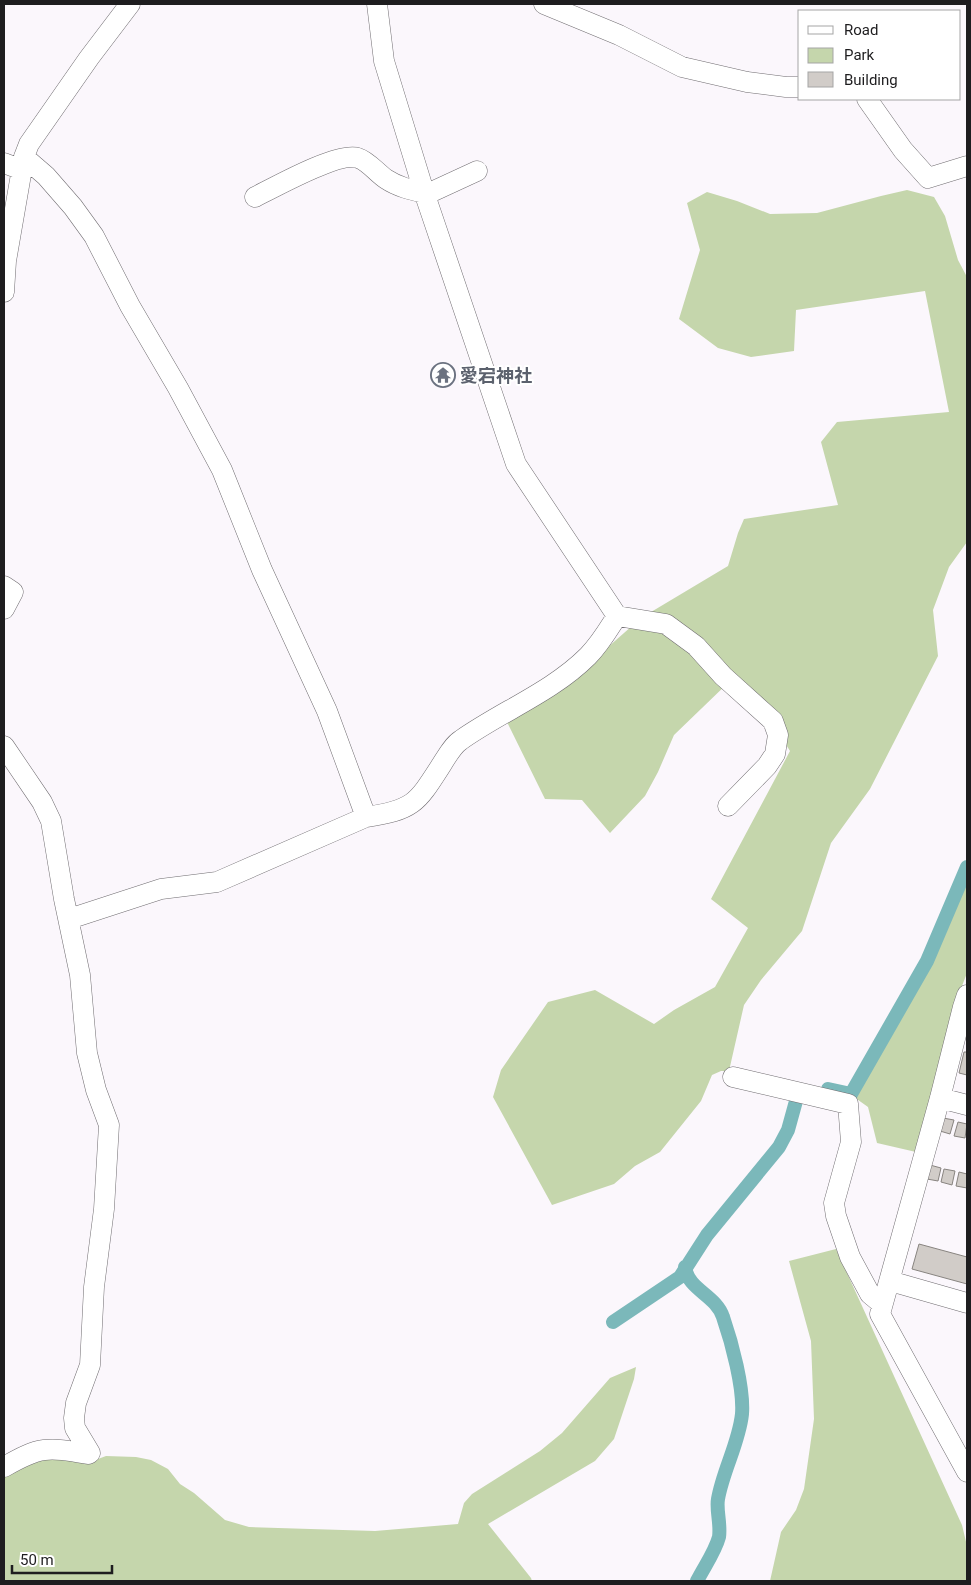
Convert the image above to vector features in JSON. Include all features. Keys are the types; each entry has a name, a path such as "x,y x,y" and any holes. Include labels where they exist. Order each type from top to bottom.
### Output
{"street":[{"path":"4,186 40,127 130,4"},
{"path":"376,4 384,61 425,194 516,464 617,616 666,624 696,646 723,676 773,721 778,735 775,754 767,766 728,806"},
{"path":"544,4 619,34 682,67 747,82 798,87"},
{"path":"867,100 903,150 928,178 967,166"},
{"path":"255,196 332,160 347,157 359,158 385,179 401,188 425,194 477,171"},
{"path":"4,292 16,165"},
{"path":"16,165 46,176 94,236 130,306 178,388 222,470 262,570 327,711 366,817"},
{"path":"4,586 14,592 4,609"},
{"path":"69,919 161,889 217,882 333,830 366,817 397,811 407,807 416,800 459,741 518,707 560,679 587,657 600,643 617,616"},
{"path":"4,746 42,802 52,821 64,900 80,975 87,1053 96,1090 109,1125 104,1209 94,1287 90,1365 76,1404 74,1418 75,1428 90,1453 38,1450 4,1467"},
{"path":"967,995 962,1007 940,1098 880,1314 967,1472"},
{"path":"733,1077 848,1104 851,1142 834,1203 836,1216 850,1257 870,1294 882,1304"},
{"path":"940,1098 967,1105"},
{"path":"890,1281 967,1303"}],"green space":[{"path":"907,190 934,197 945,216 958,260 967,277 967,542 949,567 933,610 938,656 870,789 831,843 802,931 761,980 744,1005 729,1071 721,1071 712,1075 701,1101 660,1152 635,1166 614,1184 552,1205 493,1097 501,1070 548,1002 595,990 654,1024 674,1010 715,987 748,928 711,899 790,751 778,732 730,681 674,735 645,796 610,833 582,800 545,799 507,722 565,685 641,618 728,566 744,519 838,505 821,442 837,422 949,412 925,291 796,310 794,351 751,357 718,348 679,319 700,250 687,203 707,192 770,214 817,213"},
{"path":"967,874 967,973 955,1004 916,1152 877,1143 868,1107 854,1097 930,962"},
{"path":"836,1249 962,1525 967,1546 967,1581 770,1581 781,1532 796,1510 804,1489 814,1419 811,1341 789,1261"},
{"path":"636,1367 634,1379 614,1439 595,1461 488,1524 532,1581 4,1581 4,1475 34,1458 90,1462 106,1456 136,1457 151,1460 168,1469 180,1484 194,1493 225,1520 249,1527 375,1531 458,1524 464,1503 472,1494 540,1451 562,1433 610,1378"}],"building":[{"path":"964,1052 967,1052 967,1075 959,1073"},
{"path":"943,1118 954,1120 950,1134 940,1131"},
{"path":"958,1122 967,1124 965,1138 954,1136"},
{"path":"930,1165 941,1168 938,1181 927,1179"},
{"path":"944,1169 955,1171 952,1185 941,1182"},
{"path":"959,1172 967,1174 967,1188 956,1186"},
{"path":"919,1244 967,1257 967,1284 912,1269"}],"waterway":[{"path":"828,1089 851,1094 927,961 967,867"},
{"path":"613,1322 680,1277 707,1235 779,1147 788,1130 796,1101"},
{"path":"685,1267 691,1281 715,1303 723,1317 737,1366 742,1403 738,1435 718,1499 719,1537 697,1581"}],"place":[{"name":"愛宕神社","path":"443,375"}]}
